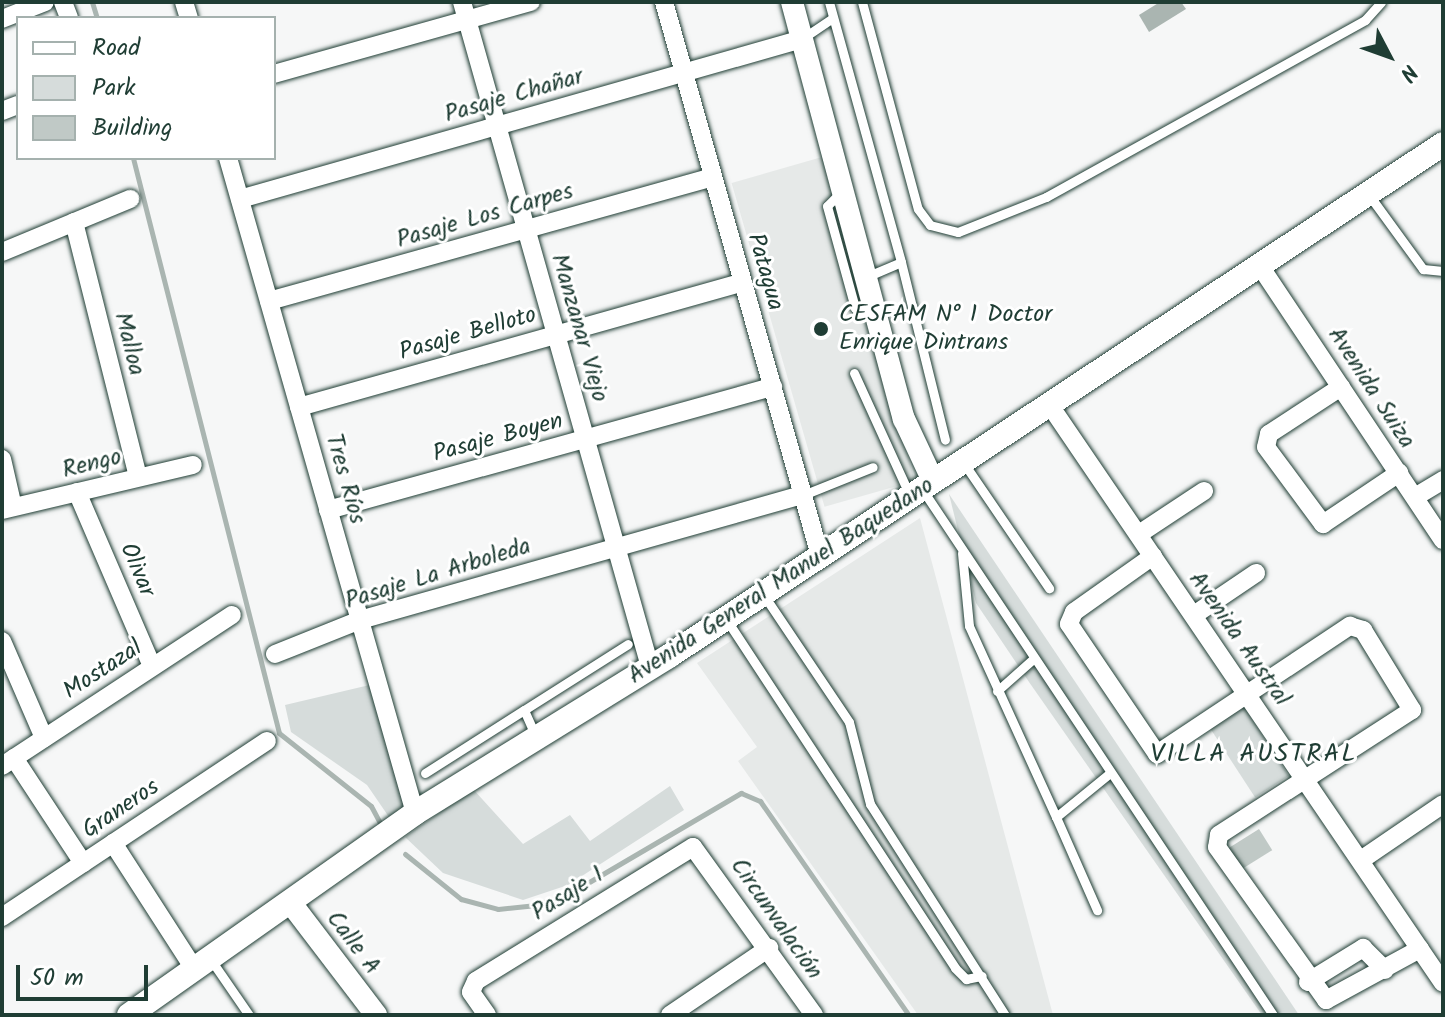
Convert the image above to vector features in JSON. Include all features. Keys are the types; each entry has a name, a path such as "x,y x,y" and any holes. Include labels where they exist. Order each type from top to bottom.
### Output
{"main road":[{"name":"Avenida General Manuel Baquedano","path":"129,1015 415,813 726,619 1258,263 1440,147"}],"street":[{"path":"2,19 45,2"},
{"path":"276,73 464,11 531,2"},
{"name":"Patagua","path":"664,2 820,556"},
{"path":"792,2 922,489"},
{"name":"Manzanar Viejo","path":"464,11 650,667"},
{"name":"Pasaje Chañar","path":"240,199 802,39"},
{"name":"Tres Ríos","path":"229,160 415,813"},
{"name":"Pasaje Los Carpes","path":"269,301 713,177"},
{"path":"2,252 130,199"},
{"name":"Malloa","path":"74,222 138,477"},
{"name":"Avenida Suiza","path":"1258,263 1443,540"},
{"name":"Pasaje Belloto","path":"299,407 743,282"},
{"name":"Pasaje Boyen","path":"328,510 773,387"},
{"path":"1341,387 1265,439 1323,524 1399,473"},
{"name":"Avenida Austral","path":"1049,404 1443,983"},
{"path":"2,459 8,508"},
{"name":"Rengo","path":"8,508 193,465"},
{"path":"1415,497 1443,480"},
{"path":"1139,534 1204,491"},
{"name":"Olivar","path":"77,492 152,666"},
{"name":"Pasaje La Arboleda","path":"275,654 360,620 803,495"},
{"path":"1153,556 1074,612 1069,624 1152,751 1162,752 1356,625 1412,710 1216,841 1304,976 1326,1000 1420,949"},
{"path":"1194,615 1256,573"},
{"name":"Mostazal","path":"8,762 232,615"},
{"path":"2,641 44,738"},
{"name":"Graneros","path":"2,917 267,741"},
{"path":"8,762 83,863"},
{"path":"1361,860 1443,804"},
{"path":"113,843 203,965"},
{"name":"Pasaje 1","path":"487,1015 471,992 476,981 688,848 699,850"},
{"name":"Circunvalación","path":"699,850 814,1015"},
{"name":"Calle A","path":"290,902 376,1015"},
{"path":"670,1015 769,948"},
{"path":"1304,976 1363,948 1385,970"}],"lane":[{"path":"829,2 901,262 945,440"},
{"path":"862,2 918,209 930,225 958,232 1046,197 1365,20 1381,2"},
{"path":"802,39 833,18"},
{"path":"842,191 827,200 830,220 855,308 874,309"},
{"path":"1367,193 1423,269 1443,271"},
{"path":"866,277 901,262"},
{"path":"854,373 962,553 1273,1015"},
{"path":"963,462 1049,588"},
{"path":"803,495 873,467"},
{"path":"962,553 964,607 997,691 1097,910"},
{"path":"763,594 840,704 870,804 1005,1015"},
{"path":"726,619 955,968 966,979 982,976"},
{"path":"425,773 628,644"},
{"path":"997,691 1033,659"},
{"path":"524,710 536,737"},
{"path":"1056,817 1110,773"},
{"path":"203,965 249,1015"}],"shaded area":[{"path":"1160,2 1181,2 1186,9 1149,32 1139,15"},
{"name":"CESFAM N° 1 Doctor Enrique Dintrans","path":"822,157 915,481 825,507 732,183"},
{"path":"920,518 1053,1015 918,1015 738,761 757,747 697,663"}],"green space":[{"path":"949,494 1299,1015 1262,1015 1029,682 976,603"},
{"path":"378,683 412,806 391,820 367,785 291,732 285,705"},
{"path":"1244,707 1289,776 1255,798 1210,729"},
{"path":"670,786 684,810 568,885 523,900 443,873 405,837 473,789 523,844 570,815 590,841"}],"building":[{"path":"1259,829 1272,850 1240,870 1227,849"}],"waterway":[{"path":"92,2 96,16"},
{"path":"134,160 279,733 371,806 382,827"},
{"path":"405,854 461,899 498,909 534,905 567,895 741,793 760,801 909,1015"}],"place":[{"name":"CESFAM N° 1 Doctor Enrique Dintrans","path":"821,329"}],"district":[{"name":"VILLA AUSTRAL","path":"1254,755"}]}
